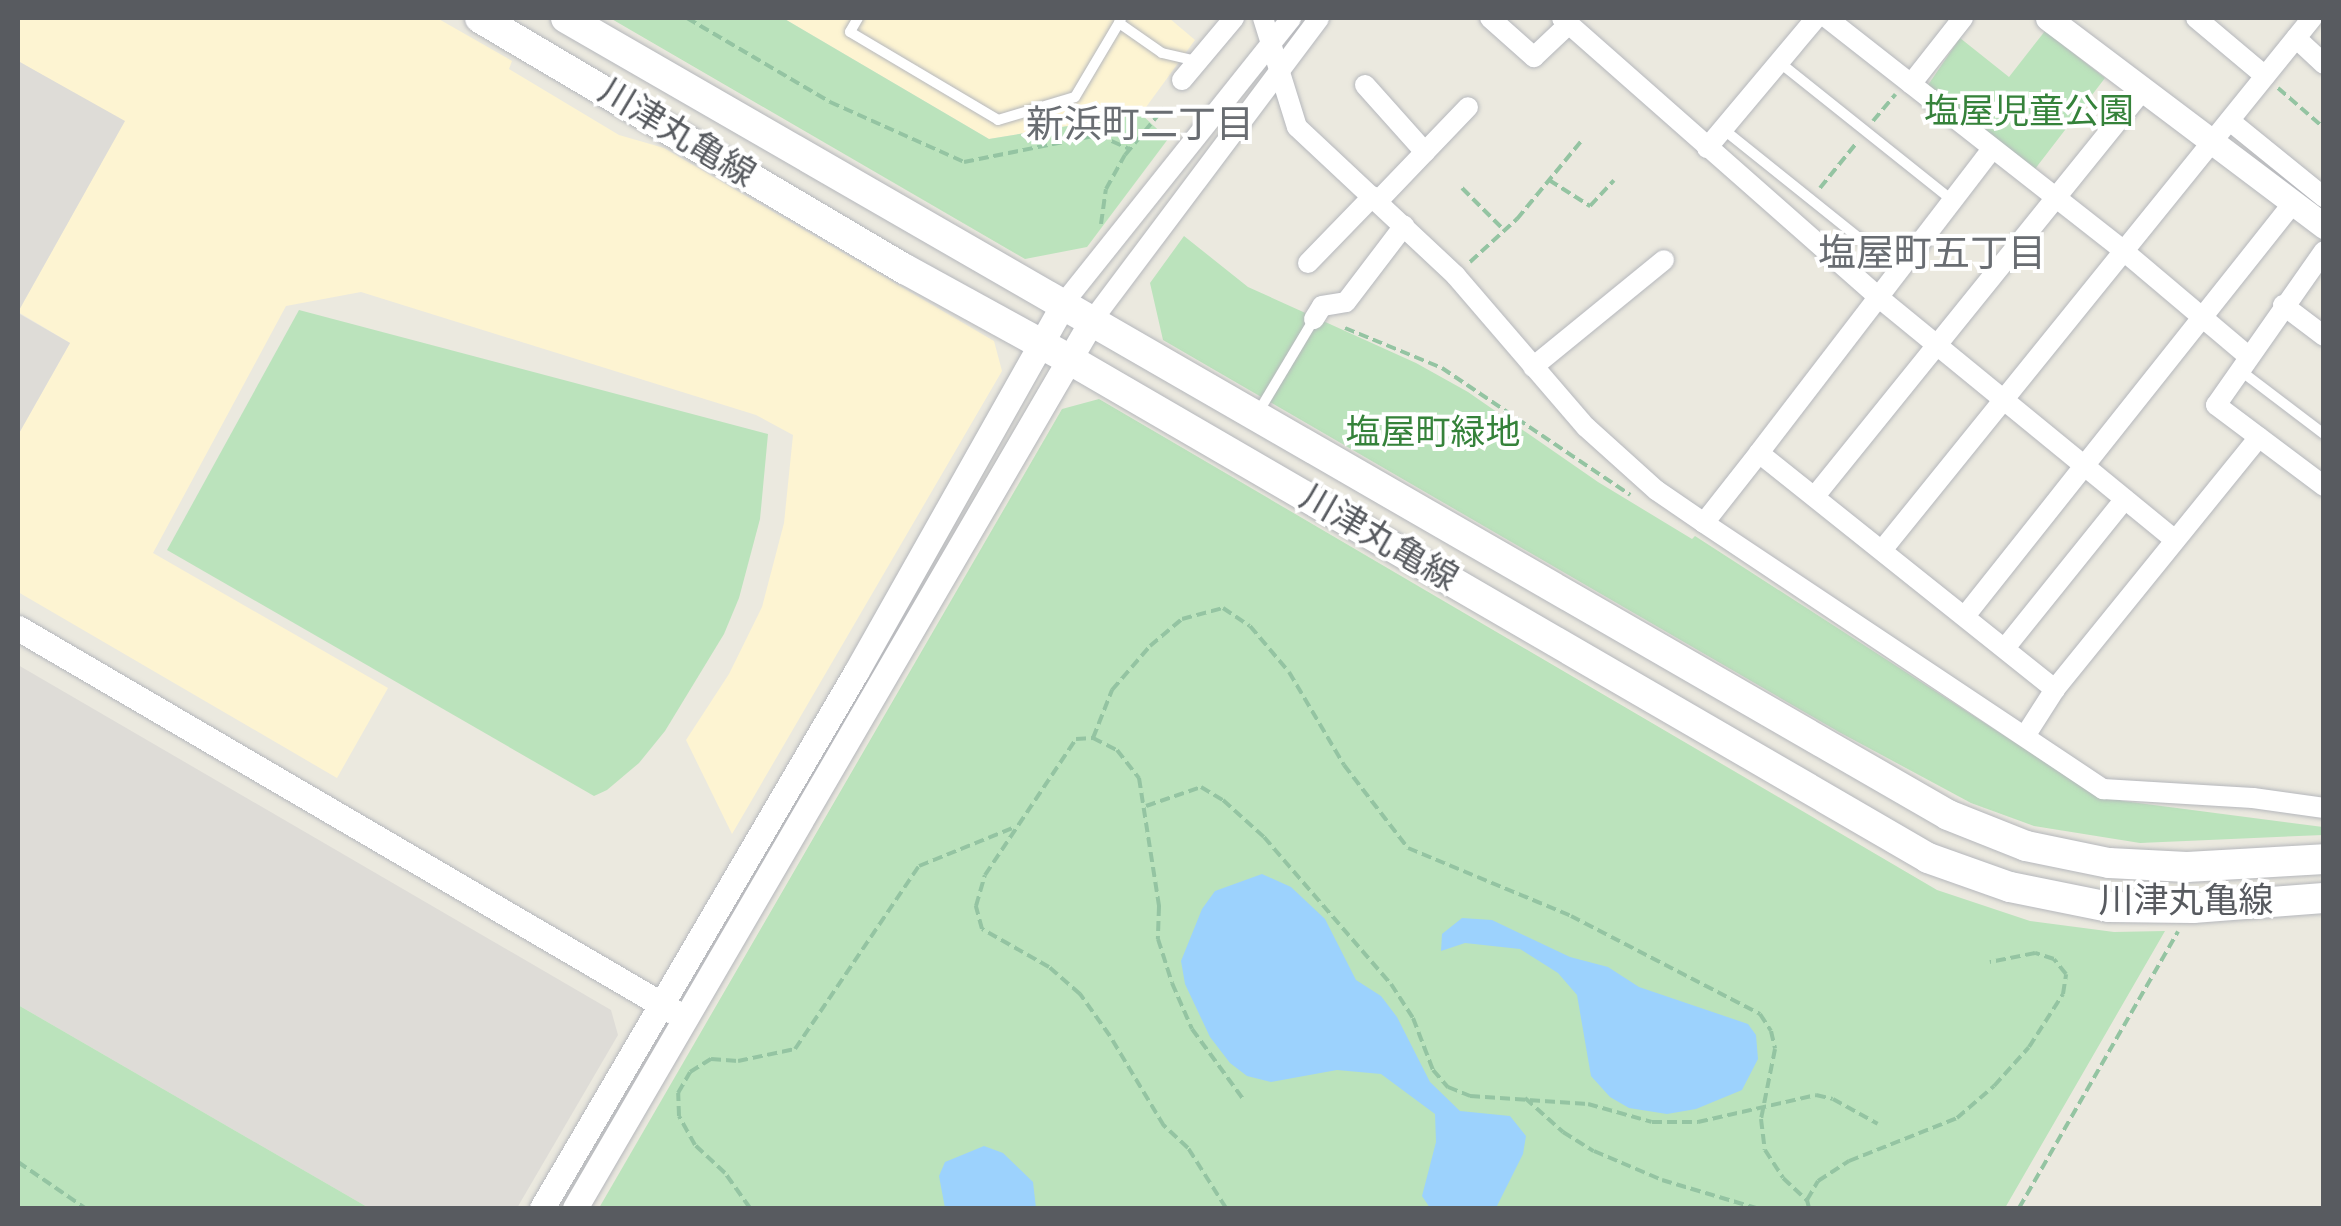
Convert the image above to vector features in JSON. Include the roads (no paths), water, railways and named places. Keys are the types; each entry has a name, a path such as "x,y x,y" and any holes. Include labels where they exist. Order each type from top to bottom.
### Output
{"main road":[{"name":"川津丸亀線","path":"480,18 1928,858 2010,887 2109,907 2193,908 2324,898"},
{"name":"川津丸亀線","path":"566,18 1948,815 2026,846 2109,862 2187,868 2324,859"}],"street":[{"path":"1182,80 1234,18"},
{"path":"1263,18 1297,126 1456,276 1532,367 1656,490 2104,789 2254,798 2324,808"},
{"path":"575,1208 685,1019 1054,351 1062,304 1291,18"},
{"path":"542,1208 659,1002 856,672 1054,351 1091,322 1320,18"},
{"path":"1490,18 1534,57 1566,21 1877,296 2175,540"},
{"path":"1707,148 1816,18"},
{"path":"1827,18 2124,252 2202,319 2244,363"},
{"path":"1908,82 1963,18"},
{"path":"2048,18 2246,170 2280,178 2324,197"},
{"path":"2196,18 2265,76"},
{"path":"1883,549 2312,18"},
{"path":"2296,38 2324,64"},
{"path":"1365,85 1425,152"},
{"path":"1815,496 2142,90"},
{"path":"1308,263 1468,107"},
{"path":"2230,121 2263,148 2292,204 2324,226"},
{"path":"2246,170 2263,148"},
{"path":"1704,522 1992,149"},
{"path":"1965,616 2292,204"},
{"path":"1314,319 1322,306 1346,302 1404,226"},
{"path":"2324,251 2216,404 2324,486"},
{"path":"1532,367 1664,260"},
{"path":"2283,305 2324,336"},
{"path":"2025,736 2055,689 2259,437"},
{"path":"1758,453 2055,689"},
{"path":"2005,648 2126,499"},
{"path":"18,628 685,1019"}],"lane":[{"path":"858,18 850,32 998,120 1075,97 1121,20 1162,52 1198,60"},
{"path":"1779,62 1952,200"},
{"path":"1723,129 1898,269"},
{"path":"1256,416 1314,319"},
{"path":"2244,363 2324,434"}],"water":[{"path":"1262,874 1291,887 1325,919 1356,980 1381,996 1397,1017 1430,1082 1460,1111 1510,1116 1526,1136 1523,1154 1496,1208 1430,1208 1422,1196 1436,1142 1435,1114 1381,1074 1337,1070 1271,1082 1247,1076 1230,1063 1210,1037 1185,984 1181,961 1202,909 1215,891"},
{"path":"1462,918 1492,920 1570,957 1608,967 1639,987 1748,1024 1756,1035 1758,1059 1742,1090 1696,1109 1667,1114 1629,1108 1610,1097 1591,1076 1577,995 1558,973 1520,949 1465,943 1441,951 1442,934"},
{"path":"984,1146 1003,1153 1033,1182 1036,1208 945,1208 939,1176 945,1162"}],"district":[{"name":"新浜町二丁目","path":"1140,125"},
{"name":"塩屋町五丁目","path":"1932,254"}],"park label":[{"name":"塩屋児童公園","path":"2029,112"},
{"name":"塩屋町緑地","path":"1433,433"}]}
